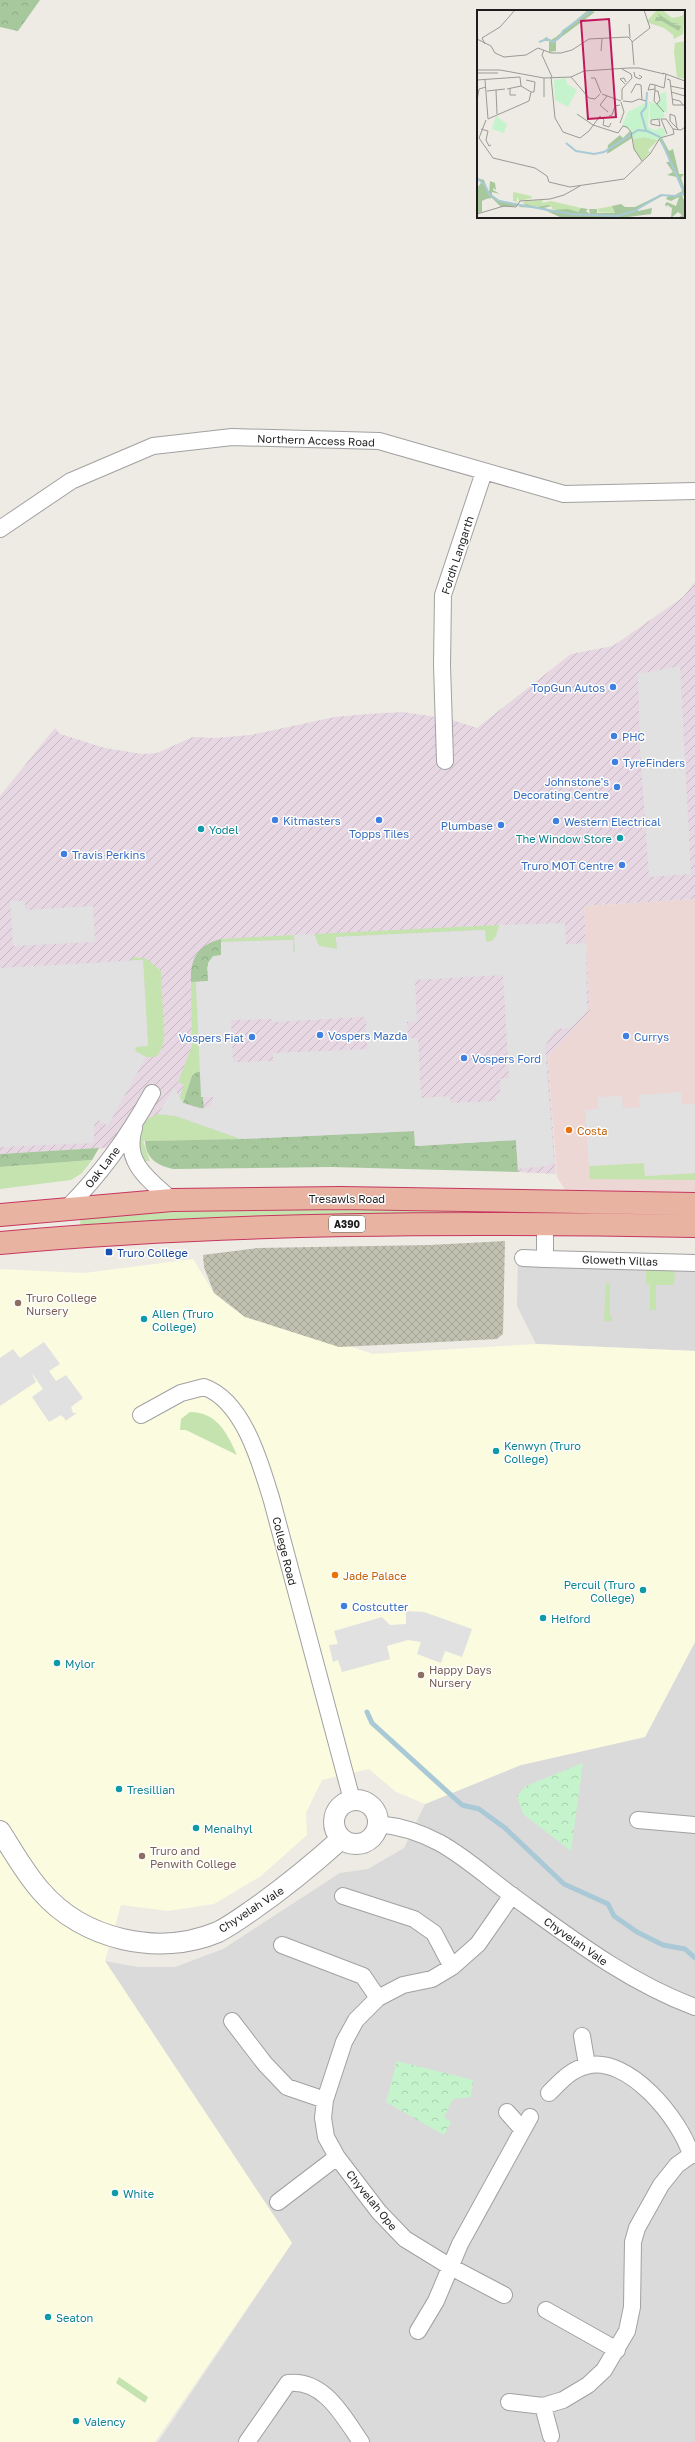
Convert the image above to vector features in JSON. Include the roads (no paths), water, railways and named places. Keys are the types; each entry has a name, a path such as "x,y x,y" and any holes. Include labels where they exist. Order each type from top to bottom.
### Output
{"highway":[{"name":"Tresawls Road","path":"0,1215 172,1200 341,1198 695,1204"},
{"name":"A390","path":"0,1243 263,1226 545,1224 695,1226"}],"street":[{"name":"Northern Access Road","path":"0,529 70,481 153,446 232,437 379,441 564,494 695,491"},
{"name":"Fordh Langarth","path":"445,761 442,665 443,595 484,472"},
{"name":"Oak Lane","path":"67,1208 92,1183 134,1125 152,1093"},
{"name":"Oak Lane","path":"134,1125 130,1139 132,1157 135,1165 172,1200"},
{"path":"545,1224 545,1258"},
{"name":"Gloweth Villas","path":"523,1258 695,1263"},
{"name":"College Road","path":"141,1414 182,1393 204,1387 213,1391 232,1410 248,1434 257,1454 272,1500 352,1800"},
{"path":"352,1800 369,1804 374,1809 378,1824 371,1838 365,1842 350,1843 340,1839 334,1827 336,1812 340,1806 352,1800"},
{"path":"638,1820 695,1825 695,1822"},
{"name":"Chyvelah Vale","path":"378,1824 415,1831 441,1842 467,1859 512,1896 593,1954 628,1976 660,1993 695,2007"},
{"name":"Chyvelah Vale","path":"0,1831 41,1891 66,1914 96,1931 122,1940 144,1943 185,1941 219,1931 301,1876 340,1839"},
{"path":"343,1896 414,1919 434,1934 452,1967"},
{"name":"Chyvelah Ope","path":"504,2295 449,2266 405,2239 379,2212 337,2157 326,2137 323,2118 325,2100 344,2042 356,2020 378,1998 403,1986 432,1979 452,1967 478,1944 512,1896"},
{"path":"282,1945 363,1976 378,1998"},
{"path":"232,2021 266,2064 287,2087 325,2100"},
{"path":"582,2036 587,2065"},
{"path":"509,2402 543,2406 563,2400 588,2385 604,2370 627,2331 632,2307 633,2242 637,2228 661,2185 677,2165 693,2155 686,2139 672,2116 646,2087 627,2074 604,2066 587,2065 568,2074 549,2093"},
{"path":"418,2331 436,2301 449,2266 526,2123 507,2112"},
{"path":"278,2202 337,2157"},
{"path":"546,2310 617,2350"},
{"path":"247,2442 288,2384 299,2382 325,2394 336,2404 361,2442"},
{"path":"543,2406 552,2436"}],"waterway":[{"path":"367,1712 372,1723 462,1805 479,1809 505,1828 564,1884 608,1904 614,1916 637,1932 663,1945 685,1949 695,1958"}],"place":[{"name":"TopGun Autos","path":"613,687"},
{"name":"PHC","path":"614,736"},
{"name":"TyreFinders","path":"615,762"},
{"name":"Johnstone's Decorating Centre","path":"617,787"},
{"name":"Kitmasters","path":"275,820"},
{"name":"Topps Tiles","path":"379,820"},
{"name":"Western Electrical","path":"556,821"},
{"name":"Plumbase","path":"501,825"},
{"name":"Yodel","path":"201,829"},
{"name":"The Window Store","path":"620,838"},
{"name":"Travis Perkins","path":"64,854"},
{"name":"Truro MOT Centre","path":"622,865"},
{"name":"Vospers Mazda","path":"320,1035"},
{"name":"Currys","path":"626,1036"},
{"name":"Vospers Fiat","path":"252,1037"},
{"name":"Vospers Ford","path":"464,1058"},
{"name":"Costa","path":"569,1130"},
{"name":"Truro College","path":"109,1252"},
{"name":"Truro College Nursery","path":"18,1303"},
{"name":"Allen (Truro College)","path":"144,1319"},
{"name":"Kenwyn (Truro College)","path":"496,1451"},
{"name":"Jade Palace","path":"335,1575"},
{"name":"Percuil (Truro College)","path":"643,1590"},
{"name":"Costcutter","path":"344,1606"},
{"name":"Helford","path":"543,1618"},
{"name":"Mylor","path":"57,1663"},
{"name":"Happy Days Nursery","path":"421,1675"},
{"name":"Tresillian","path":"119,1789"},
{"name":"Menalhyl","path":"196,1828"},
{"name":"Truro and Penwith College","path":"142,1856"},
{"name":"White","path":"115,2193"},
{"name":"Seaton","path":"48,2317"},
{"name":"Valency","path":"76,2421"}]}
